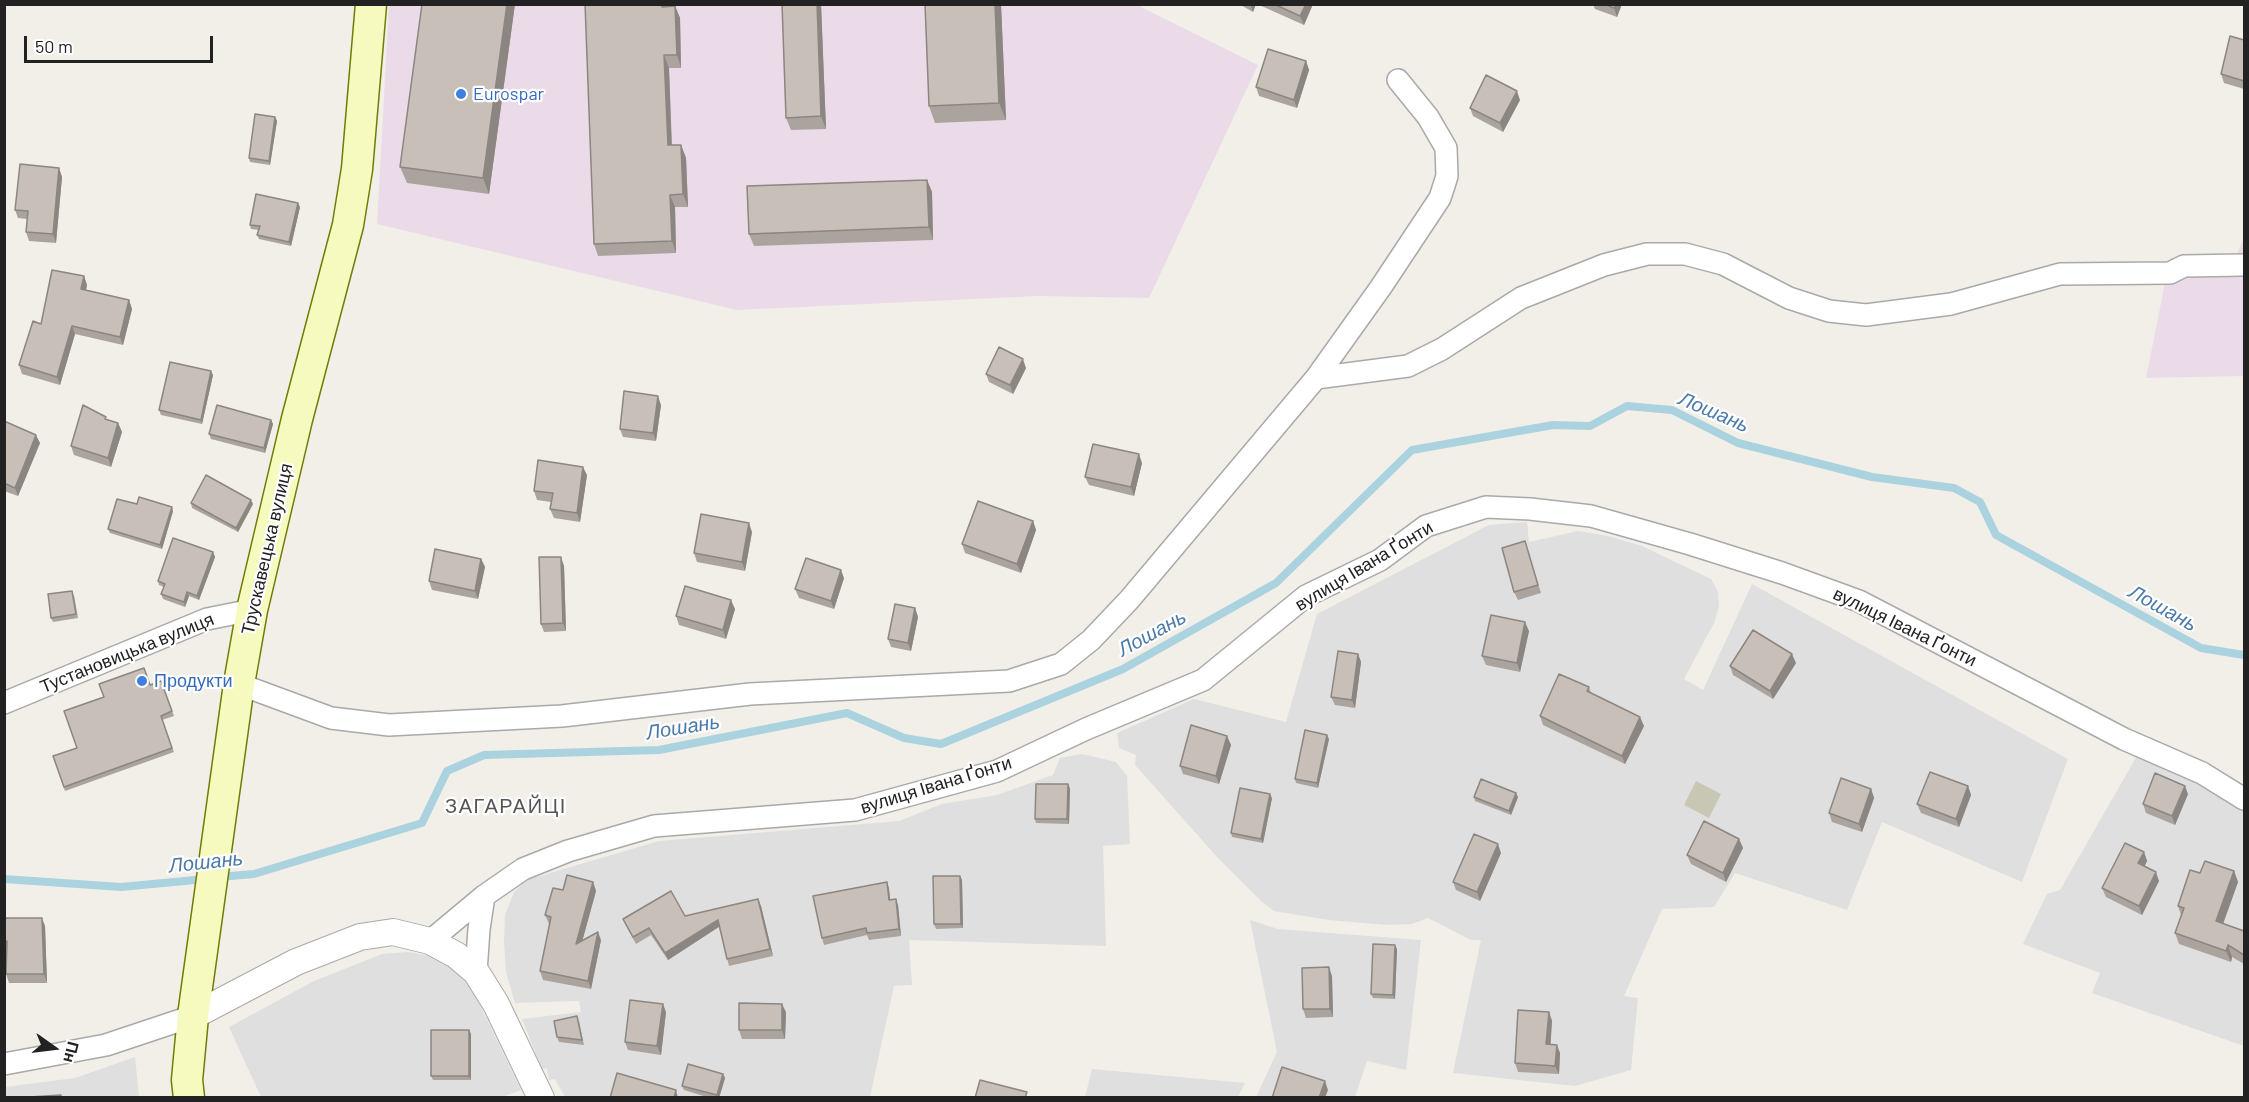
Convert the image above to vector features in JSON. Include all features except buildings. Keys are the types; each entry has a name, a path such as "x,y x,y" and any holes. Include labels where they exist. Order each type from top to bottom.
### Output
{"main road":[{"name":"Трускавецька вулиця","path":"189,1098 187,1080 192,1016 239,684 252,610 297,419 348,225 357,169 371,4"}],"street":[{"path":"239,684 331,718 389,725 562,716 750,694 1009,681 1061,664 1091,640 1122,608 1316,378 1381,287 1440,198 1447,176 1446,148 1428,117 1398,80"},
{"path":"1316,378 1408,366 1442,349 1521,298 1604,265 1647,254 1685,254 1723,264 1789,298 1828,310 1866,315 1951,304 2060,274 2170,273 2184,266 2244,265"},
{"name":"вулиця Івана Ґонти","path":"430,941 484,896 523,869 568,851 654,826 855,810 997,771 1086,729 1203,680 1306,596 1380,560 1426,525 1486,507 1591,516 1701,547 1859,601 2124,739 2202,773 2244,799"},
{"name":"Тустановицька вулиця","path":"4,703 207,619 252,610"},
{"path":"476,972 484,896"},
{"path":"4,1064 106,1045 192,1016 296,962 360,937 393,932 430,941 456,955 476,972 496,1004 541,1098"}],"shaded area":[{"path":"389,5 1137,5 1258,65 1149,298 1038,296 737,310 377,224"},
{"path":"2244,237 2244,376 2146,378 2170,258 2237,254"},
{"path":"1527,522 1529,542 1578,531 1608,536 1642,546 1711,579 1718,592 1719,607 1714,623 1684,679 1703,690 1752,584 2068,759 2022,882 1882,822 1847,910 1735,873 1714,907 1662,909 1624,996 1638,998 1631,1070 1575,1086 1453,1073 1481,940 1471,940 1428,918 1412,924 1387,925 1329,920 1274,911 1218,858 1135,765 1136,755 1119,748 1117,733 1194,699 1286,722 1317,614 1489,525"},
{"path":"1082,754 1116,762 1127,776 1130,844 1103,846 1106,946 909,940 912,985 894,986 870,1097 565,1097 555,1079 549,1080 547,1068 542,1069 522,1019 581,1012 579,1001 515,1003 506,972 505,915 514,892 526,880 659,841 899,821 942,804 997,795 1053,775 1060,758"},
{"path":"2138,754 2191,779 2244,810 2244,1046 2092,993 2100,973 2023,944 2047,894 2060,890"},
{"path":"1696,781 1721,794 1709,818 1684,805"},
{"path":"1250,920 1278,929 1421,940 1406,1070 1367,1061 1355,1097 1256,1097 1277,1052"},
{"path":"408,952 432,956 449,963 469,982 521,1090 499,1098 261,1097 229,1027 314,981 382,954"},
{"path":"135,1057 139,1097 5,1098 5,1087 75,1078"},
{"path":"1092,1069 1245,1083 1238,1097 1085,1097"}],"waterway":[{"name":"Лошань","path":"218,877 254,874 422,823 447,771 484,755 659,750 847,713 904,738 941,744 1123,669 1276,583 1412,450 1553,425 1590,426 1627,406 1672,410 1738,443 1872,477 1954,488 1980,502 1996,535 2201,648 2244,655"},
{"name":"Лошань","path":"4,879 121,887 206,879"}],"place":[{"name":"Eurospar","path":"461,94"},
{"name":"Продукти","path":"142,681"}],"district":[{"name":"ЗАГАРАЙЦІ","path":"506,806"}]}
